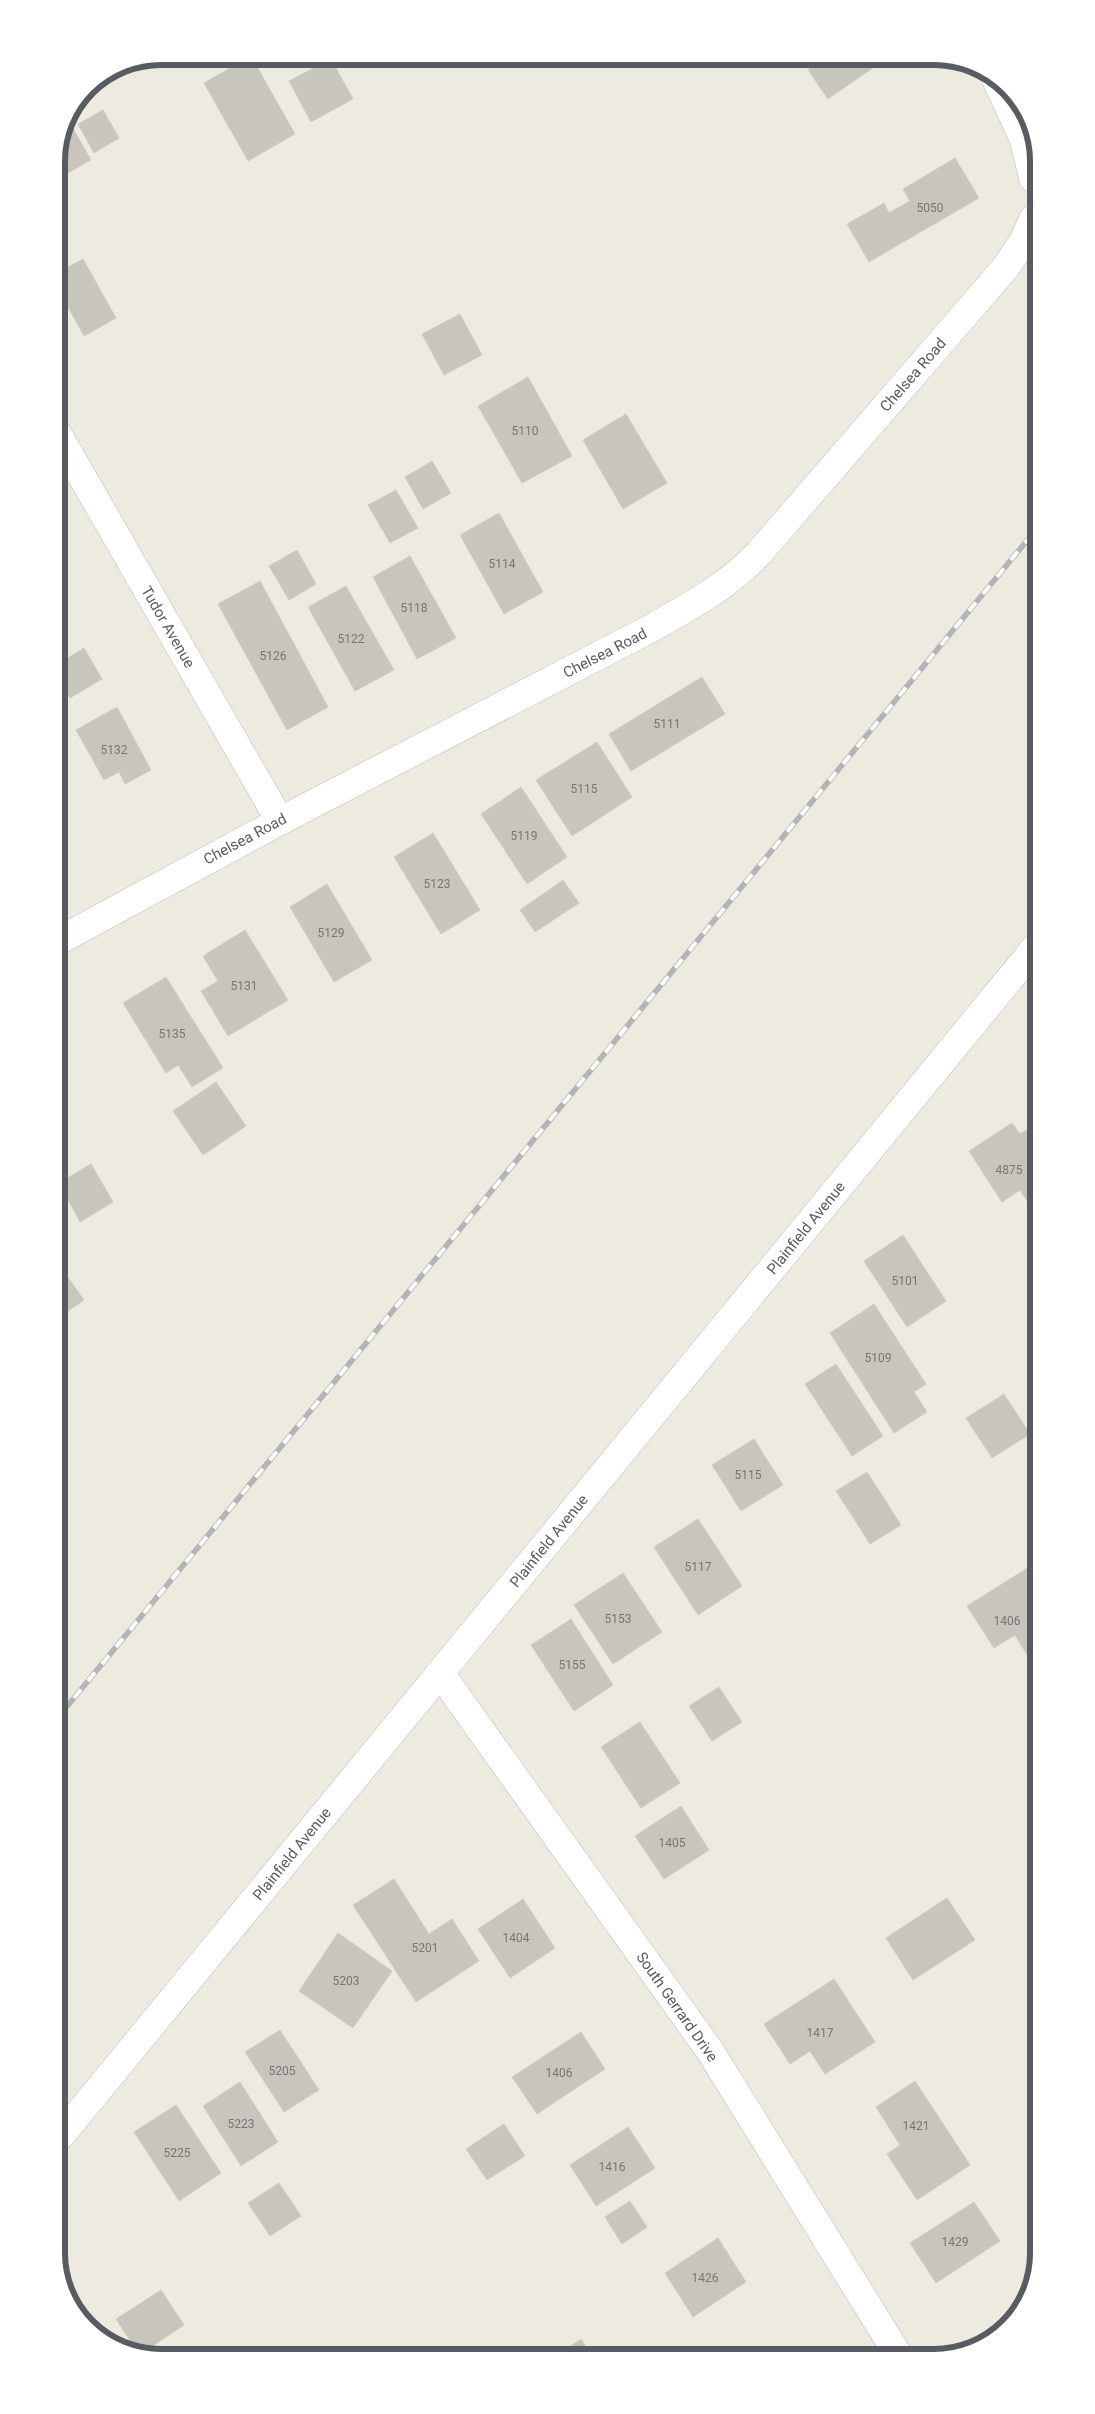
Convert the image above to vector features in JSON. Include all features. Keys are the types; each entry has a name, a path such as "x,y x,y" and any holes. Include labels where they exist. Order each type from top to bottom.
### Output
{"street":[{"path":"1003,94 1024,140 1030,165"},
{"name":"Chelsea Road","path":"65,937 280,821 646,631 697,603 729,581 759,553 1006,267 1030,224"},
{"name":"Tudor Avenue","path":"65,447 280,821"},
{"name":"Plainfield Avenue","path":"65,2130 1030,954"},
{"name":"South Gerrard Drive","path":"440,1673 710,2051 895,2349"}],"building":[{"path":"235,65 256,65 295,134 248,161 204,83"},
{"path":"320,65 334,65 353,99 311,122 289,81"},
{"path":"815,65 877,65 828,99 808,70"},
{"path":"103,110 119,138 94,153 78,124"},
{"path":"72,126 91,160 65,175 65,155"},
{"path":"955,158 979,198 869,262 847,224 884,203 889,213 910,201 903,189"},
{"path":"83,259 116,318 84,336 65,302 65,269"},
{"path":"460,314 482,355 444,375 422,334"},
{"path":"528,377 572,456 522,483 478,406"},
{"path":"626,414 667,483 623,509 583,440"},
{"path":"432,461 451,493 423,509 405,477"},
{"path":"396,490 418,528 390,543 368,505"},
{"path":"499,513 543,592 504,614 460,535"},
{"path":"297,550 316,584 289,600 269,566"},
{"path":"410,556 456,638 417,659 373,577"},
{"path":"260,581 328,707 287,730 218,604"},
{"path":"346,586 394,670 355,691 308,607"},
{"path":"84,648 102,679 70,698 65,690 65,660"},
{"path":"702,677 725,714 631,771 609,734"},
{"path":"117,707 151,770 125,784 119,772 104,780 76,730"},
{"path":"597,742 632,797 572,836 536,780"},
{"path":"521,787 567,857 527,884 481,814"},
{"path":"433,833 480,910 441,934 394,857"},
{"path":"563,880 579,903 535,932 520,910"},
{"path":"327,884 372,960 334,982 290,907"},
{"path":"245,930 288,1000 228,1036 201,991 218,981 203,956"},
{"path":"166,977 223,1068 192,1087 178,1065 166,1073 123,1003"},
{"path":"216,1082 246,1126 203,1155 173,1111"},
{"path":"1012,1123 1020,1134 1030,1128 1030,1205 1020,1190 1002,1202 969,1151"},
{"path":"91,1164 113,1202 80,1222 65,1194 65,1179"},
{"path":"903,1235 946,1301 907,1327 864,1261"},
{"path":"65,1273 84,1300 65,1313"},
{"path":"874,1304 926,1384 914,1392 927,1412 894,1433 830,1333"},
{"path":"836,1364 883,1436 852,1456 805,1384"},
{"path":"1004,1394 1030,1434 992,1458 966,1418"},
{"path":"754,1439 783,1485 741,1511 712,1465"},
{"path":"867,1472 901,1525 870,1544 836,1491"},
{"path":"698,1519 742,1586 698,1615 654,1547"},
{"path":"1030,1566 1030,1660 1015,1635 994,1648 967,1606"},
{"path":"623,1573 662,1632 613,1664 574,1605"},
{"path":"571,1619 613,1685 574,1711 531,1645"},
{"path":"719,1687 742,1722 712,1741 689,1706"},
{"path":"640,1722 680,1783 641,1808 601,1747"},
{"path":"681,1806 709,1850 664,1879 635,1836"},
{"path":"394,1879 429,1934 452,1919 479,1961 416,2002 353,1905"},
{"path":"947,1898 975,1940 913,1980 886,1938"},
{"path":"523,1899 555,1948 510,1978 478,1929"},
{"path":"338,1933 392,1971 353,2028 299,1991"},
{"path":"834,1979 875,2042 825,2074 810,2051 790,2064 764,2024"},
{"path":"280,2030 319,2090 284,2112 245,2052"},
{"path":"581,2032 605,2069 537,2114 512,2077"},
{"path":"915,2081 970,2165 917,2200 887,2154 900,2145 876,2107"},
{"path":"240,2082 278,2142 241,2166 203,2106"},
{"path":"176,2105 221,2173 179,2201 134,2132"},
{"path":"504,2124 525,2156 487,2180 466,2149"},
{"path":"628,2127 655,2168 596,2206 570,2165"},
{"path":"279,2183 301,2216 270,2236 248,2203"},
{"path":"630,2201 647,2227 622,2244 605,2217"},
{"path":"974,2202 1000,2241 936,2283 910,2243"},
{"path":"718,2238 746,2282 693,2317 665,2273"},
{"path":"161,2290 184,2325 149,2348 133,2345 116,2319"},
{"path":"581,2339 587,2349 566,2349"}],"railway":[{"path":"65,1709 1030,537"}]}
